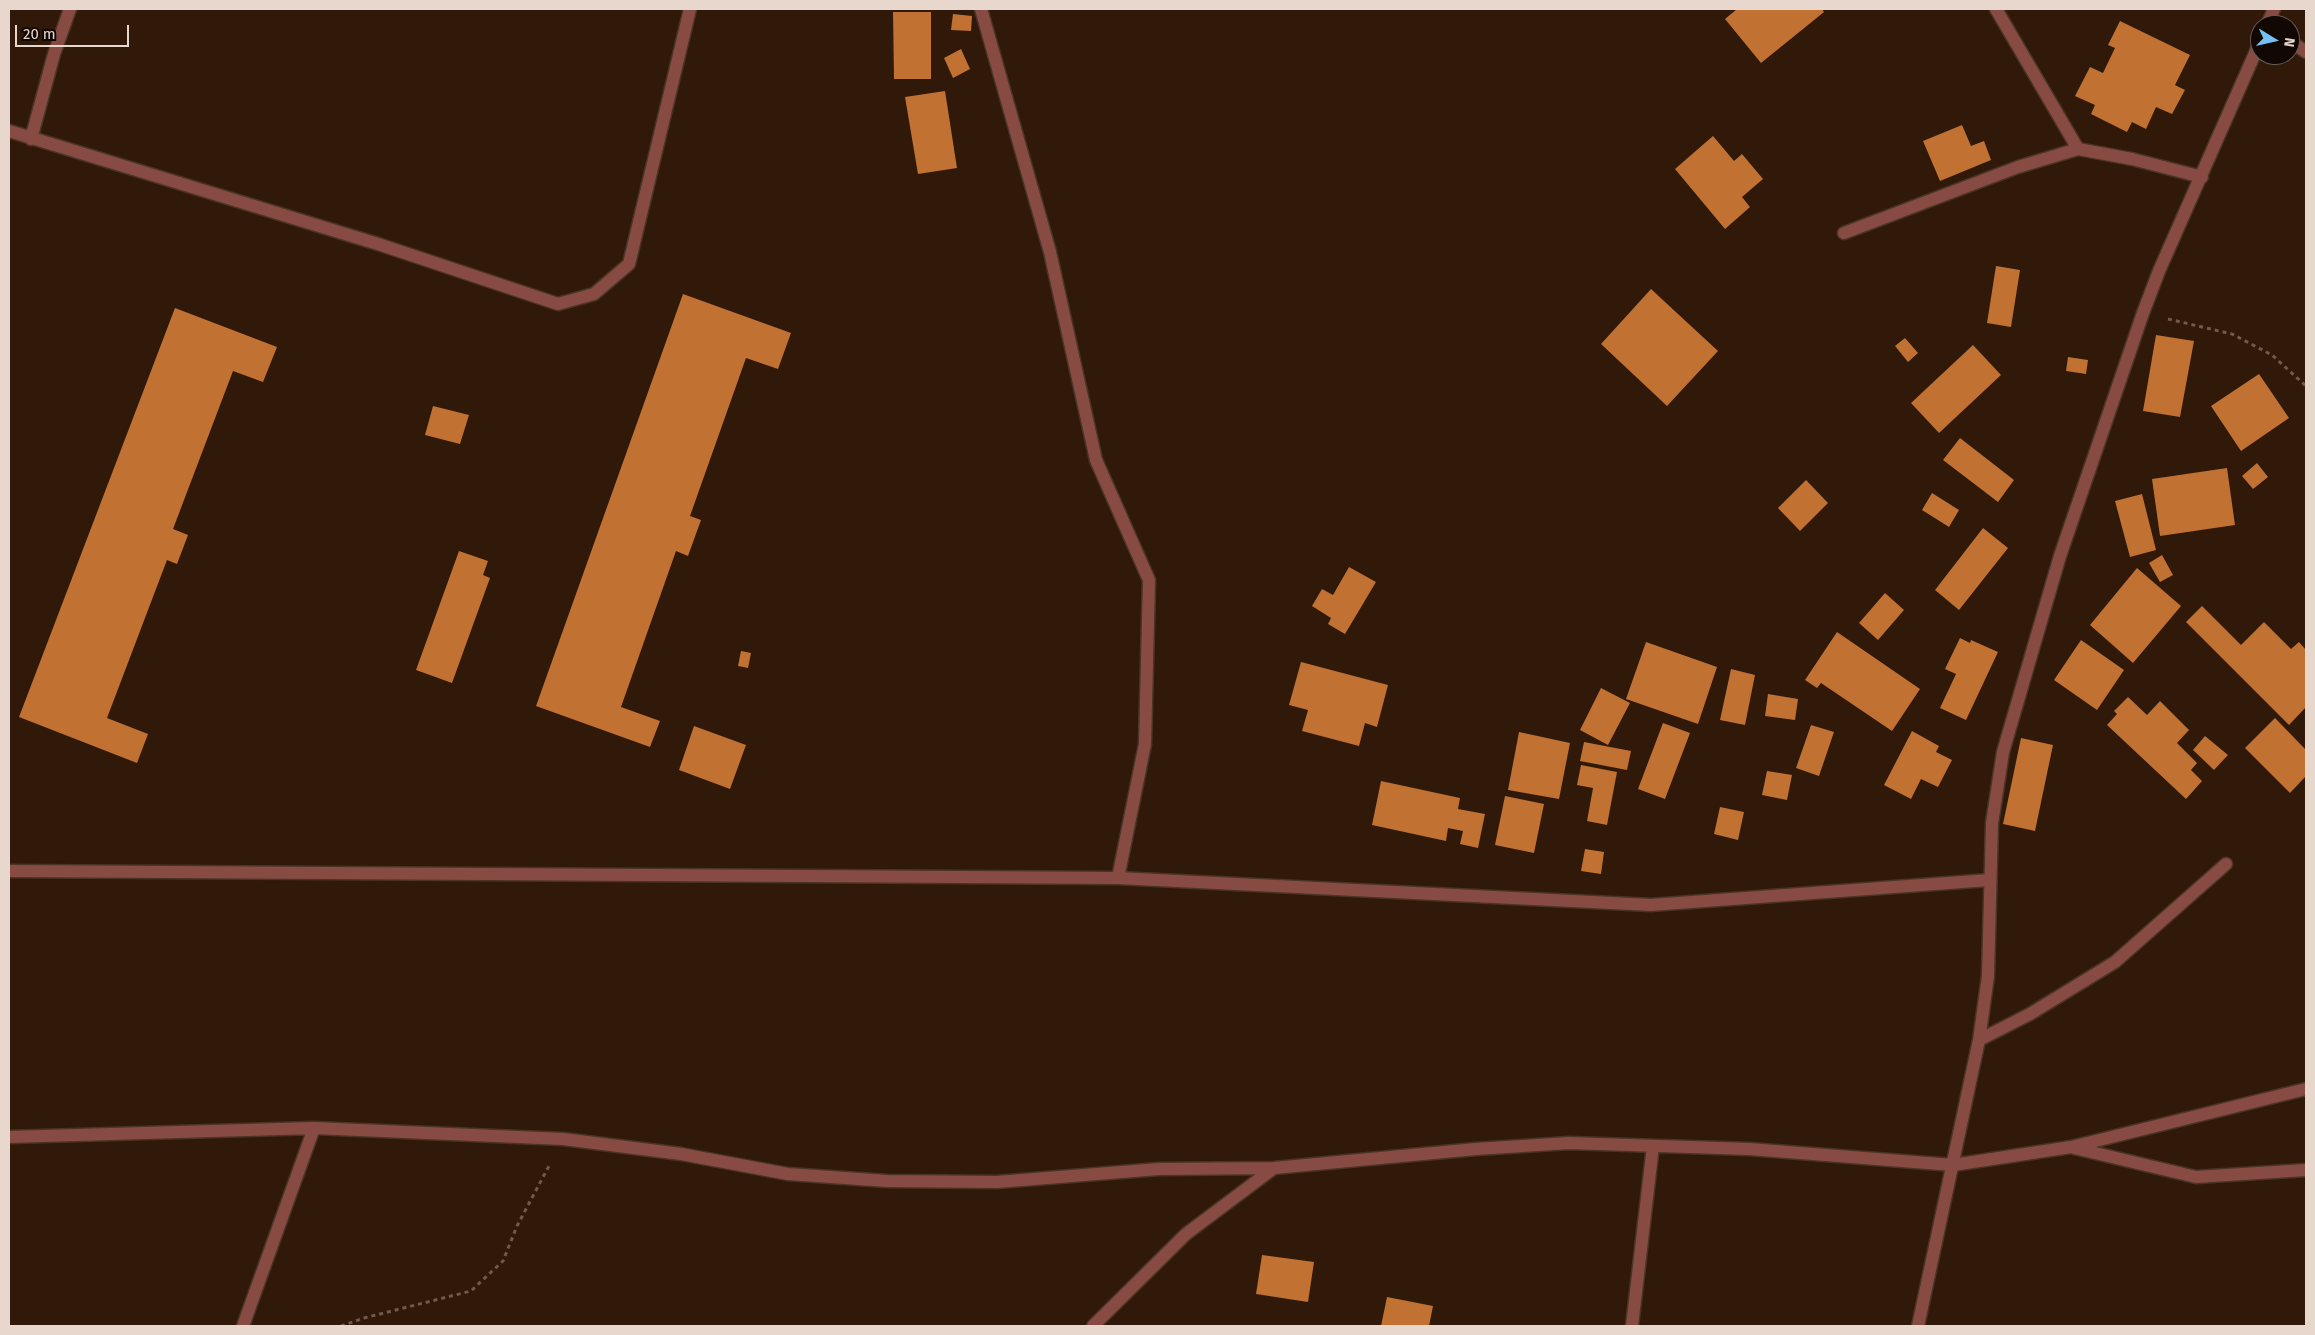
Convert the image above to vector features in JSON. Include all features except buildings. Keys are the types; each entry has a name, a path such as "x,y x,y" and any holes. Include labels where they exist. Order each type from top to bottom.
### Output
{"street":[{"path":"31,139 54,54 70,9"},
{"path":"9,131 378,244 558,304 594,294 629,264 690,9"},
{"path":"982,9 1050,252 1096,460 1149,580 1145,744 1118,878"},
{"path":"1996,9 2078,149"},
{"path":"1918,1326 1979,1040 1988,976 1989,880 1992,824 2003,752 2060,556 2143,313 2159,271 2250,65"},
{"path":"1844,233 2018,167 2078,149 2202,177"},
{"path":"1979,1040 2030,1014 2115,962 2226,864"},
{"path":"9,871 1118,878 1650,905 1989,880"},
{"path":"9,1137 314,1128 563,1139 681,1154 788,1174 887,1181 997,1182 1159,1169 1274,1168 1476,1149 1569,1143 1749,1149 1953,1165 2071,1147 2306,1089"},
{"path":"243,1326 314,1128"},
{"path":"1632,1326 1653,1146"},
{"path":"2071,1147 2196,1176 2306,1170"},
{"path":"1093,1326 1186,1234 1274,1168"}],"path":[{"path":"2143,313 2232,334 2272,355 2306,386"},
{"path":"342,1326 364,1318 471,1291 503,1261 517,1226 563,1139"}]}
